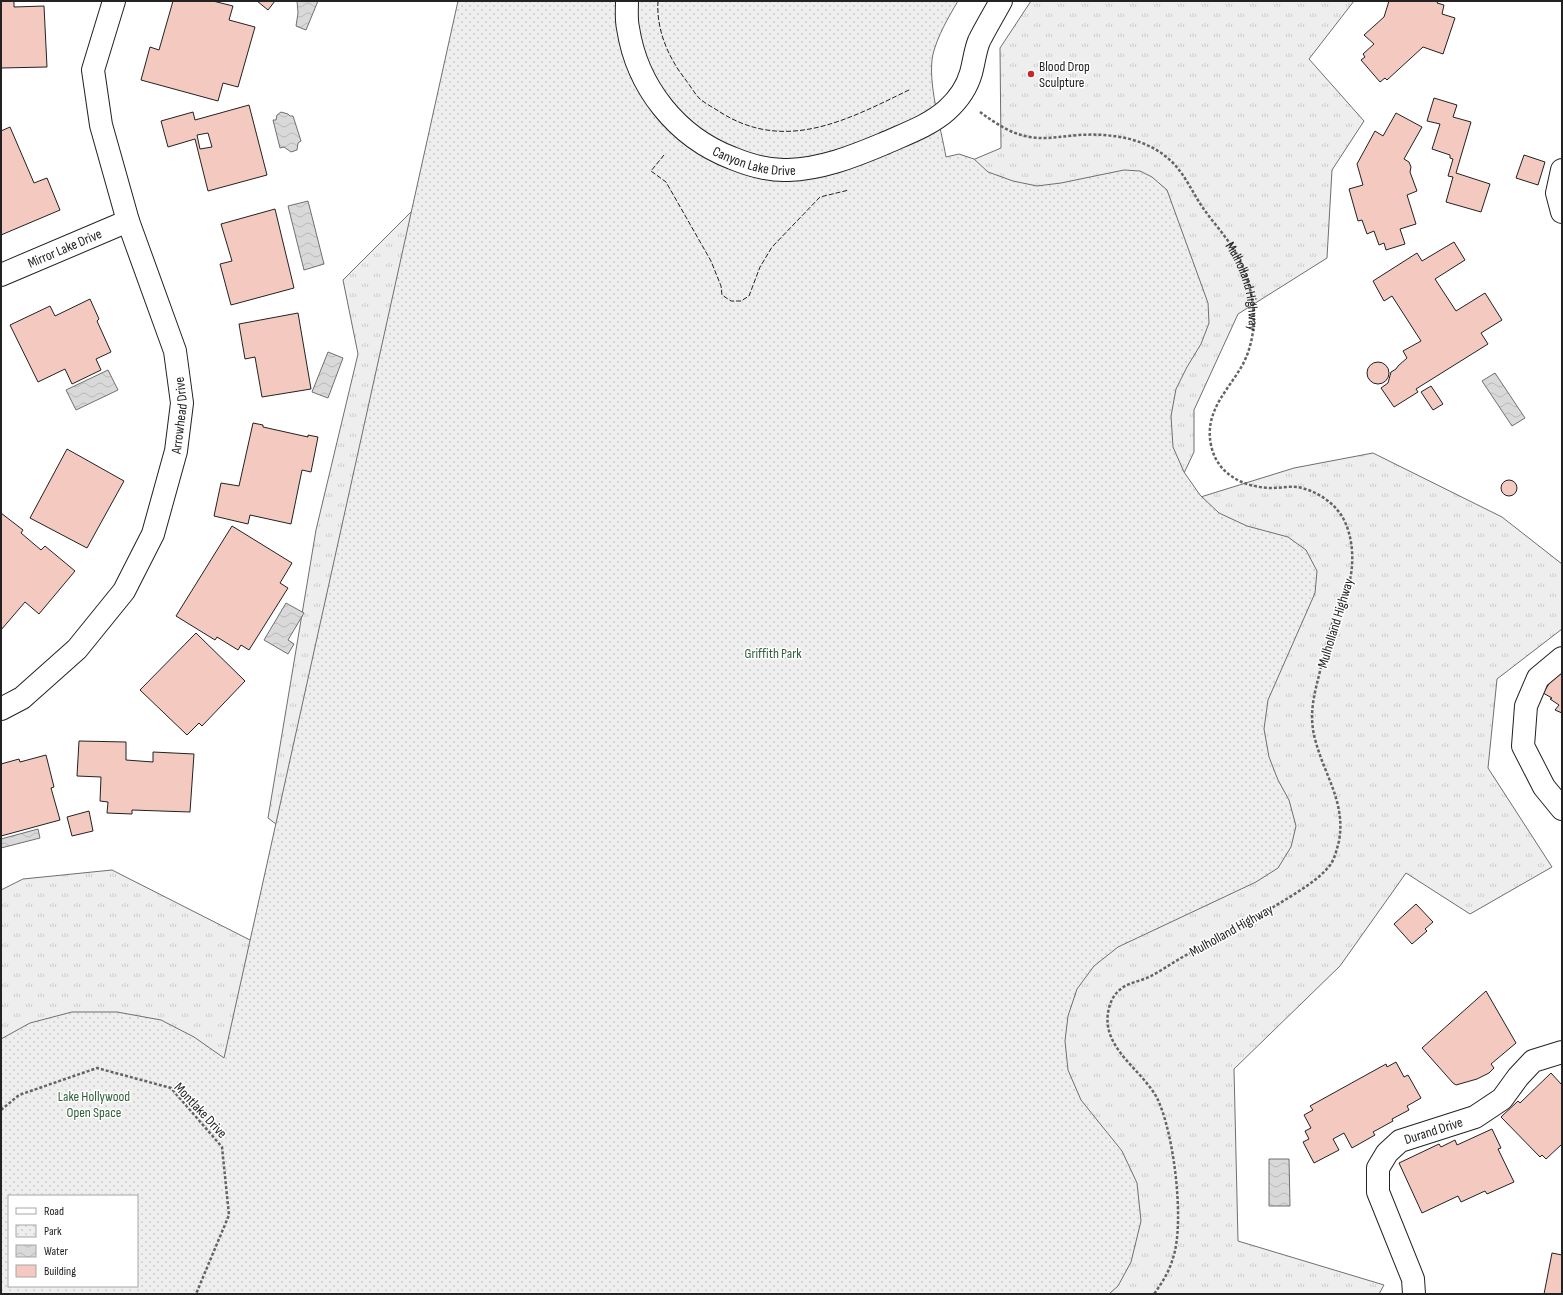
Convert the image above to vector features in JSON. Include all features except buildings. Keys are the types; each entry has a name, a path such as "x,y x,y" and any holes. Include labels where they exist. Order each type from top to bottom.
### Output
{"street":[{"name":"Arrowhead Drive","path":"1,710 22,698 77,649 124,591 153,534 176,451 182,403 175,351 128,221 101,125 94,70 114,1"},
{"name":"Canyon Lake Drive","path":"627,1 627,28 635,58 648,88 667,113 691,137 718,153 752,166 787,170 827,165 866,151 932,121 947,110 959,97"},
{"path":"959,97 966,86 979,41 1001,1"},
{"path":"1562,170 1557,193 1562,212"},
{"name":"Mirror Lake Drive","path":"1,275 128,221"},
{"path":"1562,658 1538,678 1526,706 1523,746 1544,787 1562,809"},
{"name":"Durand Drive","path":"1414,1294 1413,1279 1378,1192 1378,1168 1386,1153 1400,1141 1475,1117 1502,1098 1518,1077 1533,1061 1562,1052"}],"path":[{"name":"Mulholland Highway","path":"959,97 996,124 1016,134 1034,138 1078,135 1102,135 1128,138 1148,146 1170,160 1185,177 1200,203 1233,248 1252,294 1255,319 1251,342 1243,363 1223,392 1215,411 1210,430 1212,448 1217,460 1220,466 1234,479 1251,486 1270,488 1292,486 1310,490 1331,504 1342,514 1349,531 1352,551 1351,570 1347,590 1332,625 1325,650 1313,698 1312,719 1315,739 1338,803 1341,822 1334,859 1324,873 1310,884 1274,907 1230,933 1188,953 1145,979 1125,985 1114,994 1109,1006 1107,1020 1109,1035 1117,1049 1141,1076 1156,1096 1166,1122 1172,1153 1176,1183 1178,1232 1174,1256 1165,1279 1154,1294"},
{"name":"Montlake Drive","path":"1,1110 19,1095 97,1068 171,1088 222,1147 229,1216 196,1294"}],"green space":[{"name":"Griffith Park","path":"458,1 958,1 938,40 933,54 932,65 935,105 946,157 959,154 974,159 988,172 1013,181 1037,186 1061,183 1124,170 1140,171 1152,177 1167,190 1208,303 1209,323 1201,344 1176,389 1171,416 1173,447 1184,472 1200,495 1219,513 1247,526 1288,537 1306,550 1317,571 1315,593 1268,700 1264,729 1269,757 1278,780 1289,800 1296,826 1291,847 1278,868 1256,882 1118,947 1094,966 1077,989 1068,1016 1065,1041 1068,1070 1081,1100 1122,1151 1137,1183 1141,1221 1131,1262 1118,1286 1109,1294 1,1294 1,1039 30,1023 72,1012 117,1012 161,1020 194,1037 224,1058"},
{"name":"Griffith Park","path":"1031,1 1354,1 1309,59 1364,121 1332,170 1327,258 1238,314 1194,410 1194,452 1175,492 1191,500 1294,468 1373,453 1502,517 1562,564 1562,629 1497,679 1488,768 1552,867 1470,914 1406,873 1340,966 1234,1069 1238,1241 1384,1285 1379,1294 214,1294 138,1197 138,1195 8,1195 8,1287 1,1294 1,890 23,879 112,870 250,940 280,895 289,834 268,818 316,530 358,354 343,280 459,164 904,189 1001,148 1000,48"}],"water":[{"path":"297,1 318,1 306,30 296,26 298,13"},
{"path":"281,112 293,116 301,141 298,143 297,150 291,152 284,147 280,148 273,120 276,120 277,115"},
{"path":"308,201 324,264 304,270 288,206"},
{"path":"328,352 343,358 328,398 312,392"},
{"path":"108,370 118,390 76,410 66,390"},
{"path":"1495,373 1525,418 1512,426 1482,381"},
{"path":"286,603 304,613 288,640 294,644 288,654 264,640"},
{"path":"38,829 40,838 1,848 1,839"},
{"path":"1269,1159 1289,1159 1290,1206 1269,1206"}],"fence":[{"path":"658,1 659,22 664,42 679,70 700,99 720,112 745,124 769,130 793,131 817,128 841,121 911,89"},
{"path":"664,155 651,171 666,182 711,261 721,286 722,295 731,301 741,301 749,296 760,267 772,247 820,197 849,190"}],"place":[{"name":"Blood Drop Sculpture","path":"1031,74"}],"park label":[{"name":"Lake Hollywood Open Space","path":"94,1104"}]}
